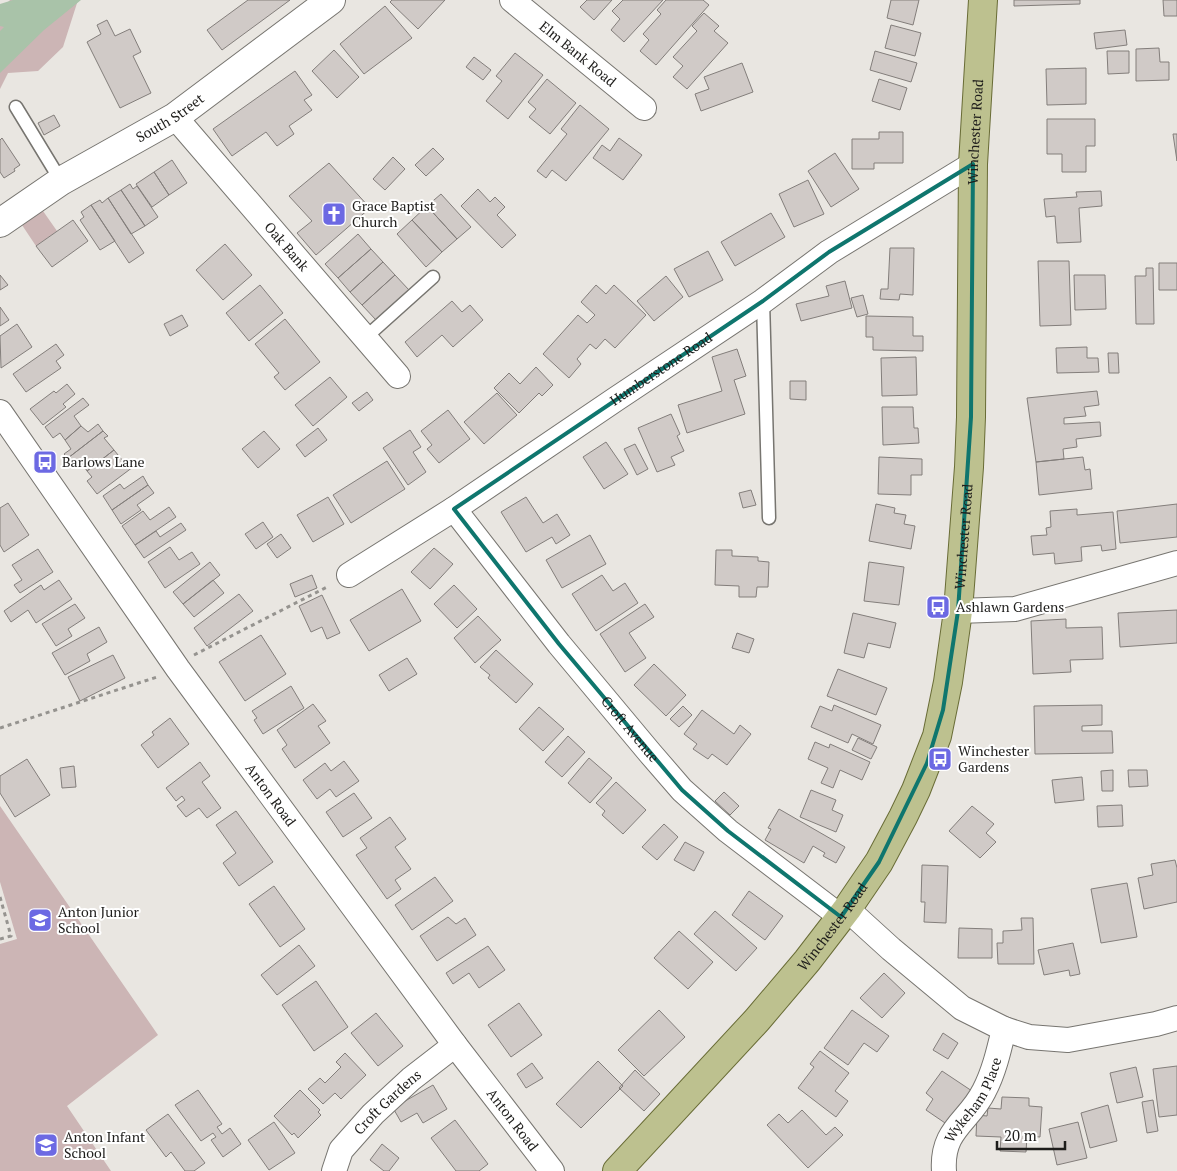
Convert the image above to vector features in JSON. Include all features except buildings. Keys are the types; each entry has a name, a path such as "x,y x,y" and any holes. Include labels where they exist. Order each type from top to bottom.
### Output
{"main road":[{"name":"Winchester Road","path":"617,1171 757,1020 807,961 844,913 879,862 899,825 916,790 934,745 944,710 958,611 971,418 973,164 983,0"}],"street":[{"name":"South Street","path":"0,223 61,181 175,117 331,0"},
{"name":"Elm Bank Road","path":"512,0 644,108"},
{"name":"Oak Bank","path":"175,117 398,376"},
{"name":"Humberstone Road","path":"350,575 454,509 763,301 829,252 973,164"},
{"name":"Anton Road","path":"0,412 178,668 455,1045 552,1171"},
{"name":"Croft Avenue","path":"454,509 559,644 682,790 728,831 844,913"},
{"path":"958,611 1016,609 1177,563"},
{"path":"844,913 962,1008 1004,1029 1029,1037 1068,1040 1156,1024 1177,1018"},
{"name":"Wykeham Place","path":"944,1171 943,1158 952,1132 984,1093 996,1062 1004,1029"},
{"name":"Croft Gardens","path":"334,1171 342,1150 373,1114 411,1079 455,1045"}],"lane":[{"path":"16,107 61,181"},
{"path":"365,338 433,277"},
{"path":"763,301 769,518"}],"path":[{"path":"0,897 11,936 0,939"}],"highlighted area":[{"path":"973,164 971,417 958,611 943,710 927,763 879,862 841,917 728,831 682,790 559,644 454,509 763,301 829,252"}],"shaded area":[{"path":"10,0 78,0 63,47 38,71 8,73 0,89 0,11"},
{"path":"13,0 81,0 44,30 0,73 0,31 4,27 0,26 0,4"},
{"path":"43,211 57,231 36,246 22,225"},
{"name":"Anton Junior School","path":"0,806 158,1035 67,1106 111,1171 0,1171 0,944 17,939 0,882"}],"place":[{"name":"Grace Baptist Church","path":"334,214"},
{"name":"Barlows Lane","path":"45,462"},
{"name":"Ashlawn Gardens","path":"938,607"},
{"name":"Winchester Gardens","path":"940,759"},
{"name":"Anton Junior School","path":"40,920"},
{"name":"Anton Infant School","path":"46,1145"}]}
